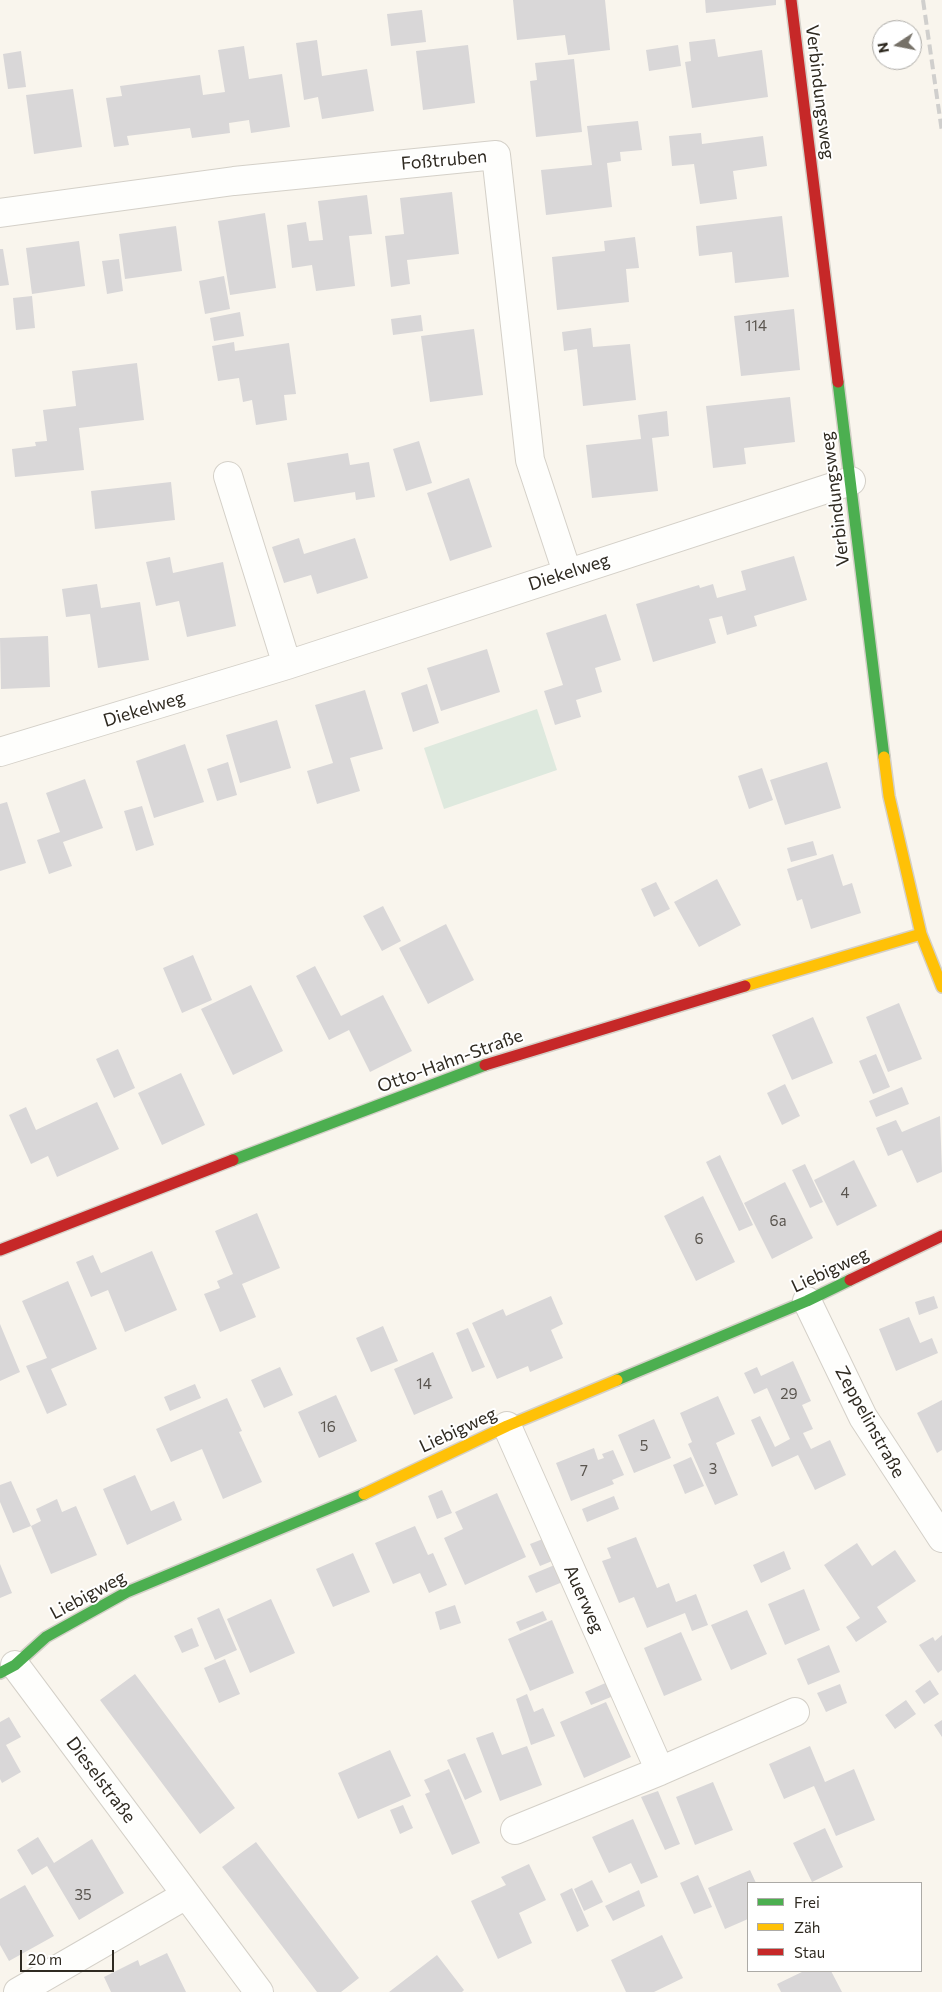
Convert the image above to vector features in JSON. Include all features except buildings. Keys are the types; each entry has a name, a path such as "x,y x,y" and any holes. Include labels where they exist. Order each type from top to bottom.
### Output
{"street":[{"name":"Verbindungsweg","path":"791,0 889,796 921,934 942,987"},
{"name":"Foßtruben","path":"0,213 234,181 496,155 530,460 567,572"},
{"path":"228,476 287,665"},
{"name":"Diekelweg","path":"0,752 287,665 850,481"},
{"name":"Otto-Hahn-Straße","path":"0,1250 79,1218 495,1061 921,934"},
{"name":"Liebigweg","path":"7,1669 46,1637 127,1592 363,1495 507,1426 807,1301 942,1236"},
{"name":"Zeppelinstraße","path":"807,1301 863,1417 942,1538"},
{"name":"Auerweg","path":"507,1426 660,1771"},
{"name":"Dieselstraße","path":"7,1669 186,1895 259,1992"},
{"path":"515,1830 660,1771 795,1712"},
{"path":"18,1992 186,1895"}],"shaded area":[{"path":"537,709 557,770 444,809 424,748"}],"railway":[{"path":"923,0 942,132"}],"traffic: fast":[{"path":"838,382 884,757"},
{"path":"233,1160 485,1065"},
{"path":"617,1380 807,1301 850,1280"},
{"path":"0,1673 15,1665 46,1637 127,1592 364,1494"}],"traffic: slow":[{"path":"884,757 889,796 921,934 942,987"},
{"path":"745,986 921,934"},
{"path":"364,1494 507,1426 617,1380"}],"traffic: jam":[{"path":"791,0 838,382"},
{"path":"485,1065 745,986"},
{"path":"0,1250 233,1160"},
{"path":"850,1280 942,1236"}]}
